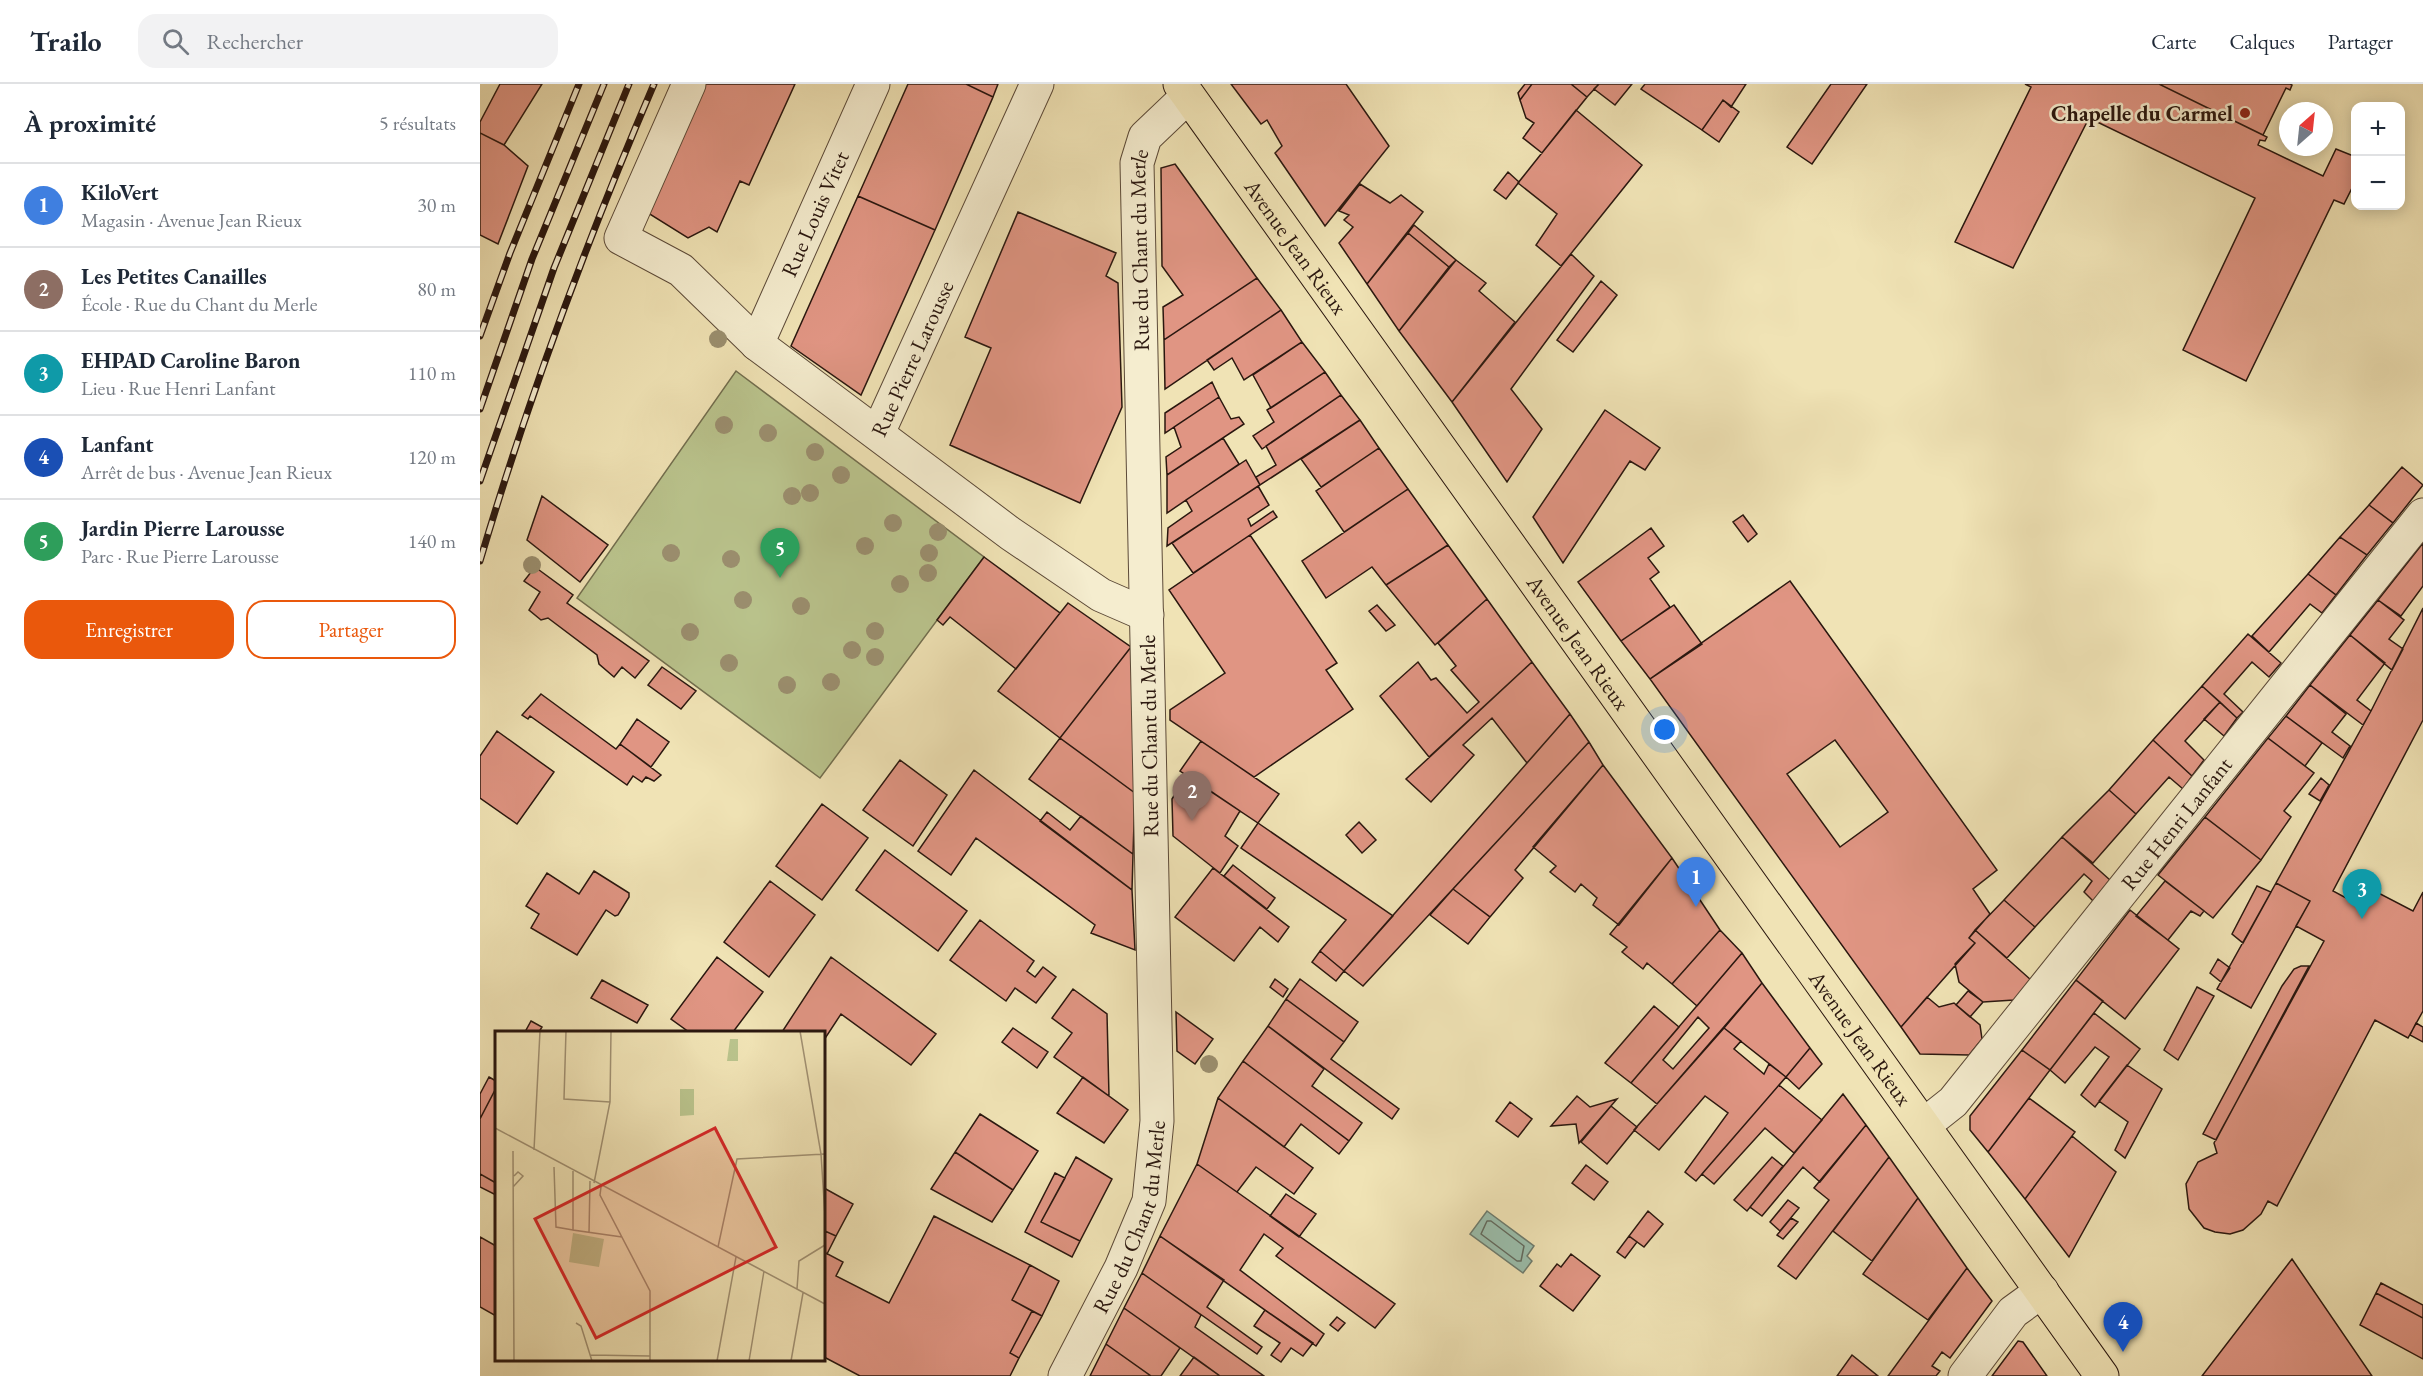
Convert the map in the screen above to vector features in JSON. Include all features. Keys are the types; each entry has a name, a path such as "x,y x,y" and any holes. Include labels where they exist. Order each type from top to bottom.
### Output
{"main road":[{"name":"Avenue Jean Rieux","path":"1184,90 2102,1376"}],"street":[{"path":"689,84 621,238 681,270 757,344 878,433"},
{"name":"Rue Louis Vitet","path":"757,344 873,84"},
{"name":"Rue Pierre Larousse","path":"1037,84 878,433 1011,534 1101,595 1147,615"},
{"name":"Rue du Chant du Merle","path":"1065,1376 1121,1268 1149,1201 1157,1121 1137,163 1145,137 1184,90"},
{"name":"Rue Henri Lanfant","path":"1924,1125 1953,1102 2423,515"},
{"path":"1965,1376 2013,1312 2042,1291"}],"green space":[{"path":"736,371 984,557 820,778 577,598"}],"water":[{"path":"1487,1211 1534,1246 1527,1256 1532,1261 1523,1273 1470,1234"}],"building":[{"path":"500,84 542,84 504,145 480,133 480,122"},
{"path":"705,84 795,84 749,185 740,181 717,232 709,227 688,238 648,213"},
{"path":"908,84 966,84 993,97 935,230 858,196"},
{"path":"966,84 998,84 993,97"},
{"path":"1231,84 1346,84 1389,146 1325,226 1275,153 1282,146 1267,120 1261,124"},
{"path":"1525,84 1532,84 1520,100 1518,93"},
{"path":"1532,84 1571,84 1587,97 1542,153 1523,138 1534,123 1526,118 1520,100"},
{"path":"1571,84 1599,84 1587,97"},
{"path":"1599,84 1632,84 1615,105 1594,89"},
{"path":"1645,84 1746,84 1731,107 1723,100 1702,130 1641,89"},
{"path":"1831,84 1867,84 1812,164 1787,147"},
{"path":"2025,84 2159,84 2267,137 2265,141 2260,140 2258,145 2323,176 2336,149 2351,155 2351,190 2344,204 2334,200 2246,381 2183,350 2255,198 2089,118 2013,268 1955,242 2031,87"},
{"name":"Chapelle du Carmel","path":"2159,84 2292,85 2290,90 2286,88 2263,135"},
{"path":"1723,100 1739,112 1719,142 1702,130"},
{"path":"1576,110 1642,165 1561,266 1536,245 1557,214 1518,183"},
{"path":"480,133 504,145 528,166 498,244 480,235"},
{"path":"1175,164 1257,278 1164,340 1163,307 1183,295 1162,266 1161,168"},
{"path":"1508,172 1519,182 1506,199 1494,190"},
{"path":"1360,184 1390,203 1401,195 1423,212 1367,284 1339,243 1353,227 1344,220 1349,215 1339,211"},
{"path":"858,196 935,230 861,395 791,346"},
{"path":"1018,212 1116,253 1106,276 1118,283 1122,407 1080,503 950,445 991,348 965,337"},
{"path":"1414,225 1456,260 1449,267 1408,233"},
{"path":"1408,233 1449,267 1399,331 1367,284"},
{"path":"1571,254 1594,276 1511,389 1542,429 1507,482 1452,402"},
{"path":"1456,260 1486,283 1479,291 1515,322 1452,402 1399,331"},
{"path":"1257,278 1281,310 1165,389 1164,340"},
{"path":"1601,281 1617,295 1573,352 1557,340"},
{"path":"1281,310 1302,342 1244,380 1232,358 1214,370 1207,360"},
{"path":"1302,342 1325,372 1271,408 1253,375"},
{"path":"1325,372 1341,395 1262,449 1253,436 1274,422 1267,410"},
{"path":"1212,382 1219,397 1165,433 1165,413"},
{"path":"1341,395 1360,420 1260,485 1256,477 1276,465 1266,446"},
{"path":"1219,397 1231,419 1239,417 1244,424 1167,475 1166,457 1181,447 1174,427"},
{"path":"1605,410 1660,448 1645,470 1630,461 1563,563 1533,517"},
{"path":"1360,420 1379,448 1321,487 1301,459"},
{"path":"1223,438 1239,464 1167,513 1167,475"},
{"path":"1379,448 1408,489 1344,532 1316,491"},
{"path":"1246,460 1260,485 1167,546 1168,528 1192,511 1186,500"},
{"path":"2402,467 2423,485 2393,523 2369,505"},
{"path":"1258,486 1269,505 1248,519 1251,526 1273,511 1277,517 1193,573 1172,543"},
{"path":"1408,489 1448,545 1386,585 1372,567 1326,598 1302,561"},
{"path":"542,496 608,545 580,582 527,540"},
{"path":"2369,505 2393,523 2367,555 2340,537"},
{"path":"1743,515 1757,534 1748,542 1733,522"},
{"path":"1651,528 1664,546 1648,558 1659,572 1650,579 1670,607 1621,641 1578,582"},
{"path":"1250,535 1337,663 1326,670 1353,709 1254,777 1170,720 1170,710 1225,673 1169,590"},
{"path":"2340,537 2367,555 2336,595 2308,574"},
{"path":"2423,543 2423,586 2401,616 2378,600"},
{"path":"1448,545 1487,599 1435,645 1386,585"},
{"path":"984,557 1060,613 1016,669 950,617 943,625 937,620"},
{"path":"535,567 573,595 567,603 649,661 635,678 622,667 614,677 599,664 597,655 548,618 541,620 529,610 540,592 524,581"},
{"path":"2308,574 2336,595 2322,613 2310,604 2269,652 2252,636"},
{"path":"1790,581 1997,870 1973,889 1990,914 1969,938 1975,943 1901,1027 1650,679","holes":["1835,740 1888,812 1840,847 1787,774"]},
{"path":"1487,599 1532,662 1429,757 1380,696 1418,662 1431,680 1436,678 1467,713 1479,702 1451,670 1456,666 1438,643"},
{"path":"2378,600 2404,620 2389,639 2403,649 2392,670 2350,635"},
{"path":"1068,603 1131,647 1060,738 998,691"},
{"path":"1377,605 1395,625 1386,631 1369,611"},
{"path":"1674,605 1702,644 1650,679 1621,641"},
{"path":"2423,608 2423,720 2333,891 2359,905 2367,887 2413,911 2423,892 2423,1011 2408,1038 2375,1020 2277,1206 2268,1201 2261,1214 2243,1230 2230,1234 2215,1232 2204,1228 2189,1209 2186,1184 2198,1162 2217,1153 2214,1143 2324,941 2296,926 2310,901 2276,883 2371,711"},
{"path":"2248,634 2281,663 2269,677 2252,662 2224,694 2243,712 2237,718 2202,686"},
{"path":"2350,635 2385,663 2357,700 2371,711 2363,725 2310,685"},
{"path":"1131,647 1135,793 1060,738"},
{"path":"1532,662 1570,714 1527,763 1492,718 1463,745 1474,755 1431,802 1406,779"},
{"path":"662,667 696,691 681,709 648,685"},
{"path":"2310,685 2346,714 2332,732 2350,746 2343,758 2286,716"},
{"path":"2202,686 2220,702 2185,741 2204,760 2192,776 2153,740"},
{"path":"541,694 616,749 620,744 661,775 654,781 646,777 642,782 633,776 627,785 530,716 528,719 522,715"},
{"path":"2220,702 2237,718 2224,736 2204,719"},
{"path":"1570,714 1589,742 1363,986 1344,971"},
{"path":"2286,716 2322,743 2305,766 2268,738"},
{"path":"637,719 669,742 651,767 620,744"},
{"path":"497,731 554,772 517,824 480,798 480,756"},
{"path":"1060,738 1135,793 1133,854 1029,779"},
{"path":"2268,738 2314,773 2284,811 2291,817 2261,860 2205,817"},
{"path":"2153,740 2192,776 2183,789 2169,777 2136,814 2109,790"},
{"path":"1201,741 1279,794 1258,823 1180,771"},
{"path":"1589,742 1603,765 1515,870 1523,878 1490,917 1453,889"},
{"path":"900,760 947,795 913,846 863,810"},
{"path":"1603,765 1672,858 1619,925 1593,905 1597,898 1581,884 1575,892 1550,872 1556,866 1533,847"},
{"path":"974,770 1132,890 1135,950 1091,933 1095,925 976,838 951,875 918,851"},
{"path":"1187,775 1240,811 1225,836 1238,846 1220,873 1173,836 1172,799"},
{"path":"2321,778 2329,785 2320,801 2309,794"},
{"path":"2109,790 2136,814 2093,863 2062,837"},
{"path":"822,804 868,838 822,900 776,866"},
{"path":"1047,812 1070,830 1081,816 1133,854 1132,890 1040,821"},
{"path":"2205,817 2261,860 2213,918 2158,875"},
{"path":"1359,822 1376,840 1362,853 1346,835"},
{"path":"1258,823 1393,916 1344,971 1320,951 1346,920 1241,848"},
{"path":"2062,837 2110,880 2093,901 2084,892 2092,881 2084,874 2035,927 2004,900"},
{"path":"885,850 967,911 938,951 856,890"},
{"path":"1672,858 1720,930 1672,984 1647,963 1643,969 1622,952 1627,947 1610,934"},
{"path":"1233,865 1275,898 1267,909 1224,876"},
{"path":"1213,868 1289,927 1278,942 1260,927 1234,961 1175,917"},
{"path":"594,871 629,893 629,897 618,915 615,916 606,910 577,955 531,928 539,914 526,906 547,873 579,894"},
{"path":"770,881 815,915 769,977 724,942"},
{"path":"2165,881 2204,911 2200,916 2191,911 2168,940 2136,916"},
{"path":"2276,883 2310,901 2251,1008 2217,989"},
{"path":"2257,886 2271,892 2243,943 2232,934"},
{"path":"1453,889 1490,917 1468,944 1430,915"},
{"path":"2004,900 2035,927 2007,958 1975,930"},
{"path":"2130,910 2179,949 2125,1019 2076,980"},
{"path":"980,920 1034,961 1027,971 1035,977 1043,967 1056,977 1036,1003 1015,988 1006,1001 950,960"},
{"path":"1720,930 1742,953 1697,1006 1672,984"},
{"path":"1975,930 2031,980 2014,1000 1983,1002 1959,982 1955,964 1975,943 1969,938"},
{"path":"1320,951 1344,971 1336,981 1312,962"},
{"path":"1742,953 1762,983 1657,1104 1631,1083","holes":["1698,1017 1709,1028 1673,1069 1663,1060"]},
{"path":"717,957 763,992 734,1031 688,1031 671,1019"},
{"path":"831,957 936,1034 911,1065 841,1014 825,1038 825,1031 783,1031"},
{"path":"2218,959 2230,968 2221,982 2210,973"},
{"path":"2309,966 2216,1140 2203,1134 2282,986 2294,969"},
{"path":"1275,979 1288,989 1283,997 1270,987"},
{"path":"1300,979 1358,1022 1344,1042 1286,999"},
{"path":"602,980 648,1005 637,1023 591,998"},
{"path":"2076,980 2103,1001 2050,1070 2022,1050"},
{"path":"1762,983 1810,1048 1786,1077 1724,1028"},
{"path":"2197,987 2214,996 2178,1060 2164,1050"},
{"path":"1073,989 1107,1014 1109,1096 1054,1057 1072,1033 1052,1018"},
{"path":"1968,991 1983,1002 1970,1017 1956,1005"},
{"path":"1927,997 1939,1007 1954,1003 1980,1025 1982,1039 1969,1055 1920,1054 1901,1027"},
{"path":"1286,999 1344,1042 1331,1059 1399,1109 1392,1119 1268,1026"},
{"path":"1654,1006 1679,1027 1631,1083 1605,1063"},
{"path":"1176,1012 1213,1039 1195,1064 1177,1051"},
{"path":"2094,1013 2140,1049 2095,1107 2081,1095 2109,1057 2095,1047 2065,1083 2050,1070"},
{"path":"531,1021 542,1027 540,1031 526,1031"},
{"path":"2416,1023 2423,1027 2423,1042 2410,1035"},
{"path":"1268,1026 1324,1069 1312,1086 1362,1123 1349,1141 1243,1061"},
{"path":"1013,1028 1048,1052 1037,1068 1002,1042"},
{"path":"1724,1028 1741,1041 1734,1049 1764,1074 1769,1064 1786,1077 1696,1181 1685,1172 1728,1113 1705,1096 1659,1150 1634,1130"},
{"path":"1810,1048 1822,1064 1799,1089 1786,1077"},
{"path":"2022,1050 2050,1070 1988,1152 1970,1130 1970,1116"},
{"path":"1243,1061 1349,1141 1339,1154 1301,1124 1284,1147 1218,1098"},
{"path":"2127,1065 2162,1089 2125,1158 2115,1150 2128,1122 2099,1101"},
{"path":"489,1077 495,1080 495,1090 480,1119 480,1094"},
{"path":"1083,1077 1128,1110 1104,1143 1057,1113"},
{"path":"1779,1085 1822,1120 1794,1153 1765,1128 1714,1184 1702,1174"},
{"path":"495,1090 495,1182 480,1174 480,1119"},
{"path":"1843,1094 1866,1125 1820,1182 1803,1167 1762,1216 1750,1207"},
{"path":"1577,1096 1590,1107 1617,1099 1579,1143 1576,1124 1551,1126"},
{"path":"1218,1098 1313,1168 1294,1194 1256,1167 1237,1192 1197,1164"},
{"path":"2029,1098 2075,1132 2025,1199 1988,1152"},
{"path":"1510,1102 1532,1119 1518,1137 1496,1121"},
{"path":"1611,1106 1637,1127 1607,1164 1581,1142"},
{"path":"980,1114 1038,1151 1013,1190 955,1152"},
{"path":"1866,1125 1889,1157 1796,1279 1778,1266 1829,1200 1814,1188"},
{"path":"2072,1136 2116,1172 2069,1257 2025,1199"},
{"path":"955,1152 1013,1190 992,1222 931,1189"},
{"path":"1076,1157 1112,1179 1080,1241 1041,1222"},
{"path":"1772,1157 1783,1166 1747,1211 1734,1200"},
{"path":"1889,1157 1918,1198 1872,1261 1833,1231"},
{"path":"1197,1164 1395,1304 1375,1328 1276,1256 1283,1248 1264,1234 1240,1270 1324,1334 1316,1346 1160,1236"},
{"path":"1586,1165 1608,1182 1594,1200 1572,1183"},
{"path":"1055,1173 1065,1178 1041,1222 1080,1241 1072,1257 1025,1232"},
{"path":"480,1174 495,1182 495,1194 480,1187"},
{"path":"825,1189 853,1204 836,1236 825,1231"},
{"path":"1286,1194 1316,1214 1299,1237 1270,1216"},
{"path":"1918,1198 1967,1268 1928,1320 1863,1274"},
{"path":"1788,1200 1799,1208 1780,1231 1770,1222"},
{"path":"1648,1211 1663,1224 1644,1247 1629,1236"},
{"path":"934,1216 1030,1265 1012,1300 1032,1311 1010,1353 1019,1358 1010,1376 860,1376 825,1358 825,1253 843,1262 836,1276 889,1303"},
{"path":"1791,1218 1798,1222 1783,1239 1777,1235"},
{"path":"825,1231 836,1236 827,1254 825,1253"},
{"path":"1160,1236 1224,1280 1207,1307 1262,1347 1257,1354 1142,1273"},
{"path":"1629,1236 1637,1242 1625,1258 1617,1252"},
{"path":"480,1237 495,1245 495,1315 480,1307"},
{"path":"1571,1254 1600,1276 1573,1311 1540,1286 1557,1264 1561,1267"},
{"path":"2292,1259 2372,1376 2202,1376"},
{"path":"1030,1265 1059,1281 1042,1316 1012,1300"},
{"path":"1967,1268 1992,1301 1950,1358 1942,1352 1932,1366 1940,1371 1936,1376 1888,1376"},
{"path":"1142,1273 1201,1315 1195,1327 1264,1376 1220,1376 1124,1308"},
{"path":"2381,1283 2423,1305 2423,1318 2376,1293"},
{"path":"2376,1293 2423,1318 2423,1359 2360,1325"},
{"path":"1124,1308 1180,1348 1161,1376 1151,1376 1106,1344"},
{"path":"1265,1310 1313,1343 1303,1356 1291,1348 1281,1362 1271,1355 1280,1343 1254,1326"},
{"path":"1032,1311 1042,1316 1019,1358 1010,1353"},
{"path":"1337,1317 1345,1323 1338,1331 1330,1325"},
{"path":"2018,1341 2023,1342 2047,1376 1992,1376"},
{"path":"1106,1344 1151,1376 1090,1376"},
{"path":"1852,1355 1878,1376 1837,1376"},
{"path":"1194,1357 1220,1376 1180,1376"}],"railway":[{"path":"480,336 510,253 579,84"},
{"path":"480,409 532,259 604,84"},
{"path":"480,481 554,268 629,84"},
{"path":"480,561 538,380 605,202 654,84"}],"place":[{"name":"Chapelle du Carmel","path":"2245,113"},
{"name":"Jardin Pierre Larousse","path":"780,578"},
{"name":"Les Petites Canailles","path":"1192,821"},
{"name":"KiloVert","path":"1696,907"},
{"name":"EHPAD Caroline Baron","path":"2362,919"},
{"name":"Lanfant","path":"2123,1352"}]}
